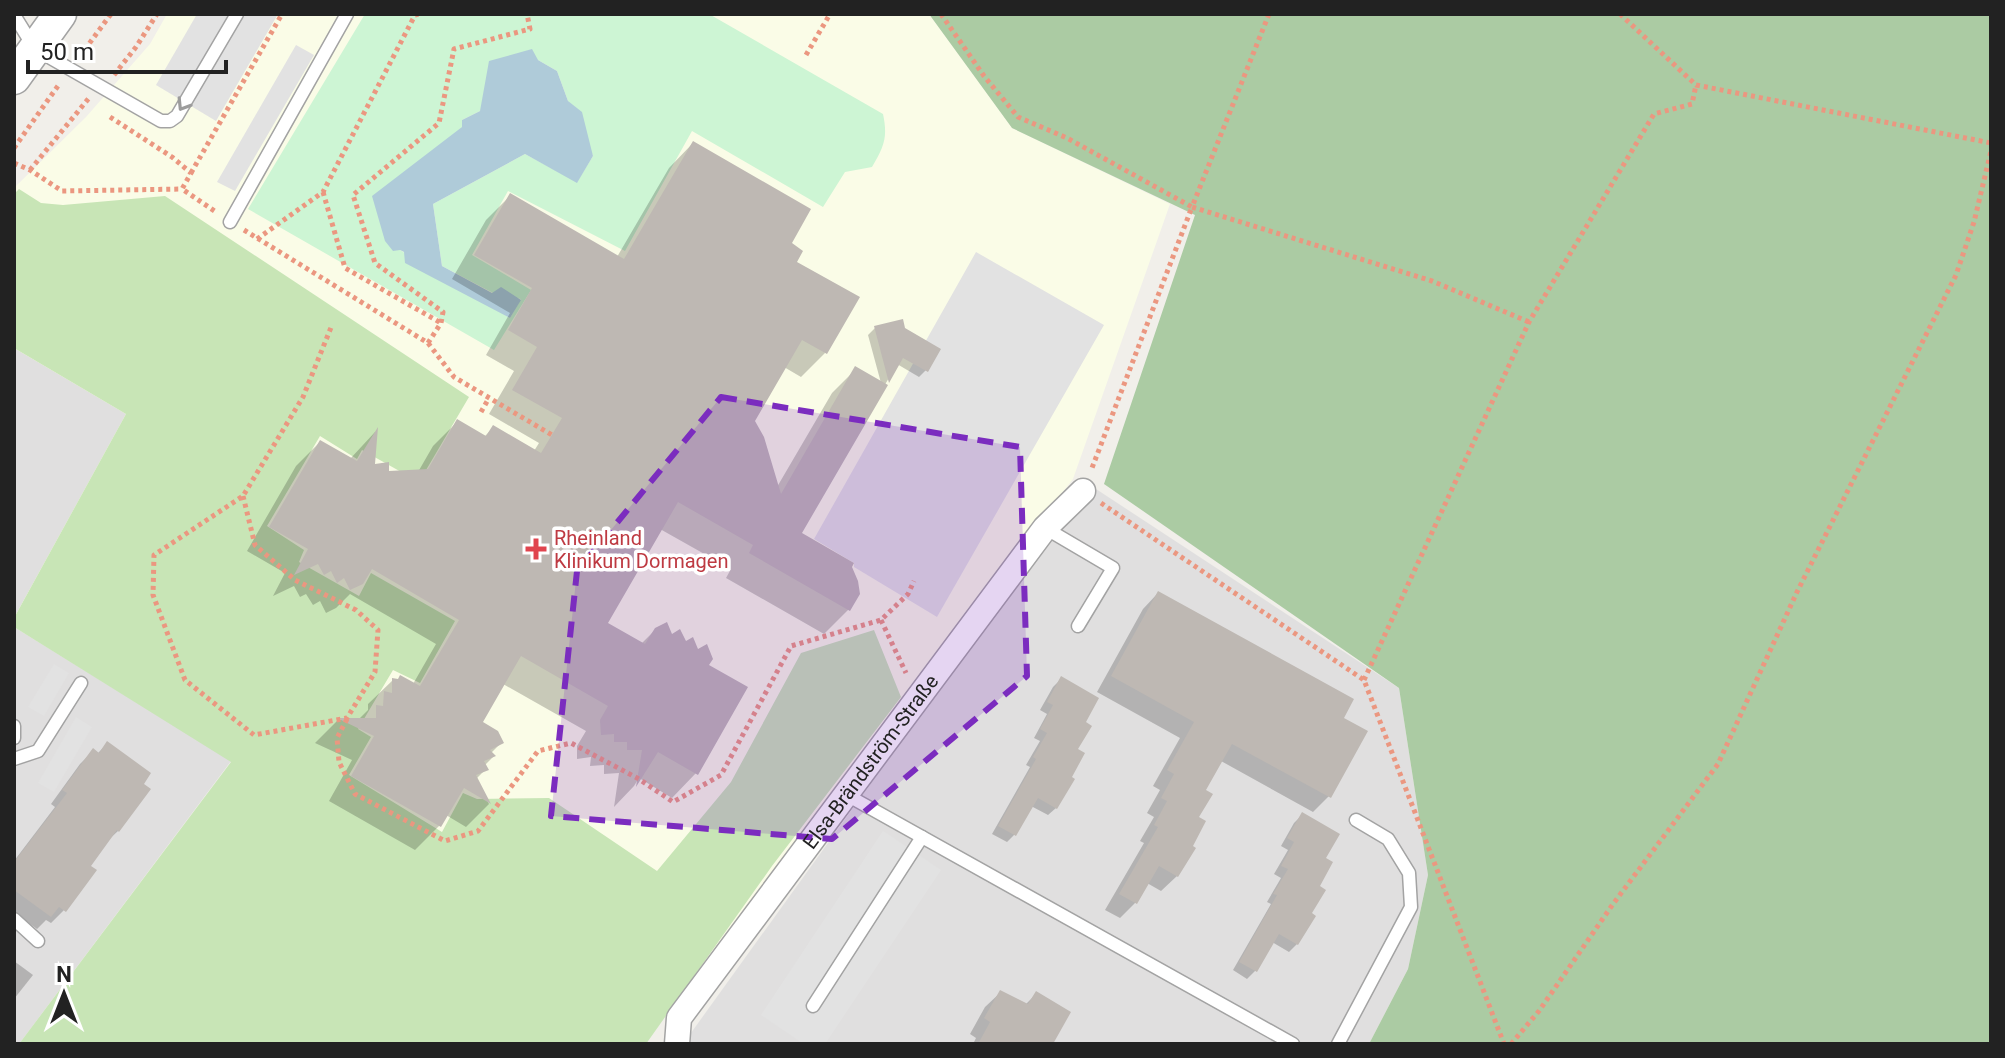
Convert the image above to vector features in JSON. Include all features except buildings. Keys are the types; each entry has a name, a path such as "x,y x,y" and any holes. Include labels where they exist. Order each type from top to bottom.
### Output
{"street":[{"path":"14,78 60,14"},
{"name":"Elsa-Brändström-Straße","path":"677,1044 679,1018 1045,528 1083,491"}],"lane":[{"path":"14,15 35,49 161,121 170,121 177,116 237,14"},
{"path":"230,222 347,14"},
{"path":"1045,528 1113,568 1078,626"},
{"path":"14,759 38,751 81,683"},
{"path":"14,726 14,738"},
{"path":"845,794 1293,1044"},
{"path":"1338,1044 1411,907 1409,873 1388,839 1356,820"},
{"path":"813,1006 922,837"},
{"path":"14,919 38,941"}],"path":[{"path":"182,189 282,14"},
{"path":"257,239 323,192 415,15 420,14"},
{"path":"428,343 441,323 443,312 375,263 353,195 439,123 454,49 530,29 527,14"},
{"path":"806,55 830,14"},
{"path":"941,14 984,76 1018,117 1067,138 1192,207 1432,281 1529,322"},
{"path":"1269,14 1083,491 1364,680 1504,1044"},
{"path":"1620,14 1696,85 1991,143"},
{"path":"1364,680 1529,322 1654,114 1692,104 1696,85"},
{"path":"87,100 191,173"},
{"path":"1511,1044 1539,1011 1613,904 1718,764 1797,592 1956,275 1974,222 1991,151"},
{"path":"14,163 62,191 182,189 257,239 428,343 454,377 552,435"},
{"path":"323,192 345,268 441,323"},
{"path":"332,325 303,397 243,496 154,555 153,595 185,680 254,735 347,718"},
{"path":"481,412 489,398"},
{"path":"243,496 255,545 295,580 356,610 378,630 375,672 337,738 339,762 355,794 445,841 478,831 538,751 571,743 639,779 673,802 721,775 791,646 881,620 908,594 914,581"},
{"path":"881,620 917,698"}],"highlighted area":[{"path":"721,397 1020,447 1027,676 832,839 551,816 577,571"}],"shaded area":[{"name":"Rheinland Klinikum Dormagen","path":"167,14 929,14 1012,128 1170,204 1073,479 919,676 906,698 670,1012 14,627 14,618 126,414 14,348 14,188 86,117 150,44"},
{"path":"197,14 278,14 216,121 156,85"},
{"path":"296,45 314,55 235,191 217,182"},
{"path":"976,252 1104,325 937,617 814,539"},
{"path":"14,348 127,414 14,618"},
{"path":"1093,487 1399,688 1428,875 1408,969 1369,1044 683,1044 1047,539"},
{"path":"14,627 231,761 19,1044 14,1044"},
{"path":"54,664 69,673 44,716 28,707"},
{"path":"76,717 92,727 54,792 38,783"},
{"path":"883,831 941,870 825,1044 804,1044 761,1015"}],"green space":[{"path":"365,14 709,14 883,114 884,142 872,167 845,172 823,207 692,131 625,251 508,191 472,255 531,290 494,350 248,209","holes":["538,60 557,71 593,156 577,182 525,154 433,204 442,266 493,293 521,299 510,318 400,250 462,127 462,120 480,111"]},
{"path":"929,14 1991,14 1991,1044 1369,1044 1408,969 1428,875 1399,688 1104,484 1195,215 1012,128"},
{"path":"19,189 41,203 63,205 165,196 469,397 419,482 362,450 357,459 320,436 267,526 304,550 299,562 359,596 371,573 455,621 420,683 393,670 358,729 371,737 349,775 442,832 463,793 477,799 549,798 657,871 731,782 801,653 874,630 901,697 772,866 646,1044 19,1044 231,762 14,627 14,618 126,414 14,348 14,194"}],"water":[{"path":"532,49 538,60 557,71 568,101 582,112 593,156 577,183 525,154 433,204 442,266 492,293 501,287 521,300 510,318 405,263 404,252 393,251 385,241 372,196 462,127 462,120 480,111 489,61"}],"place":[{"name":"Rheinland Klinikum Dormagen","path":"536,549"}]}
